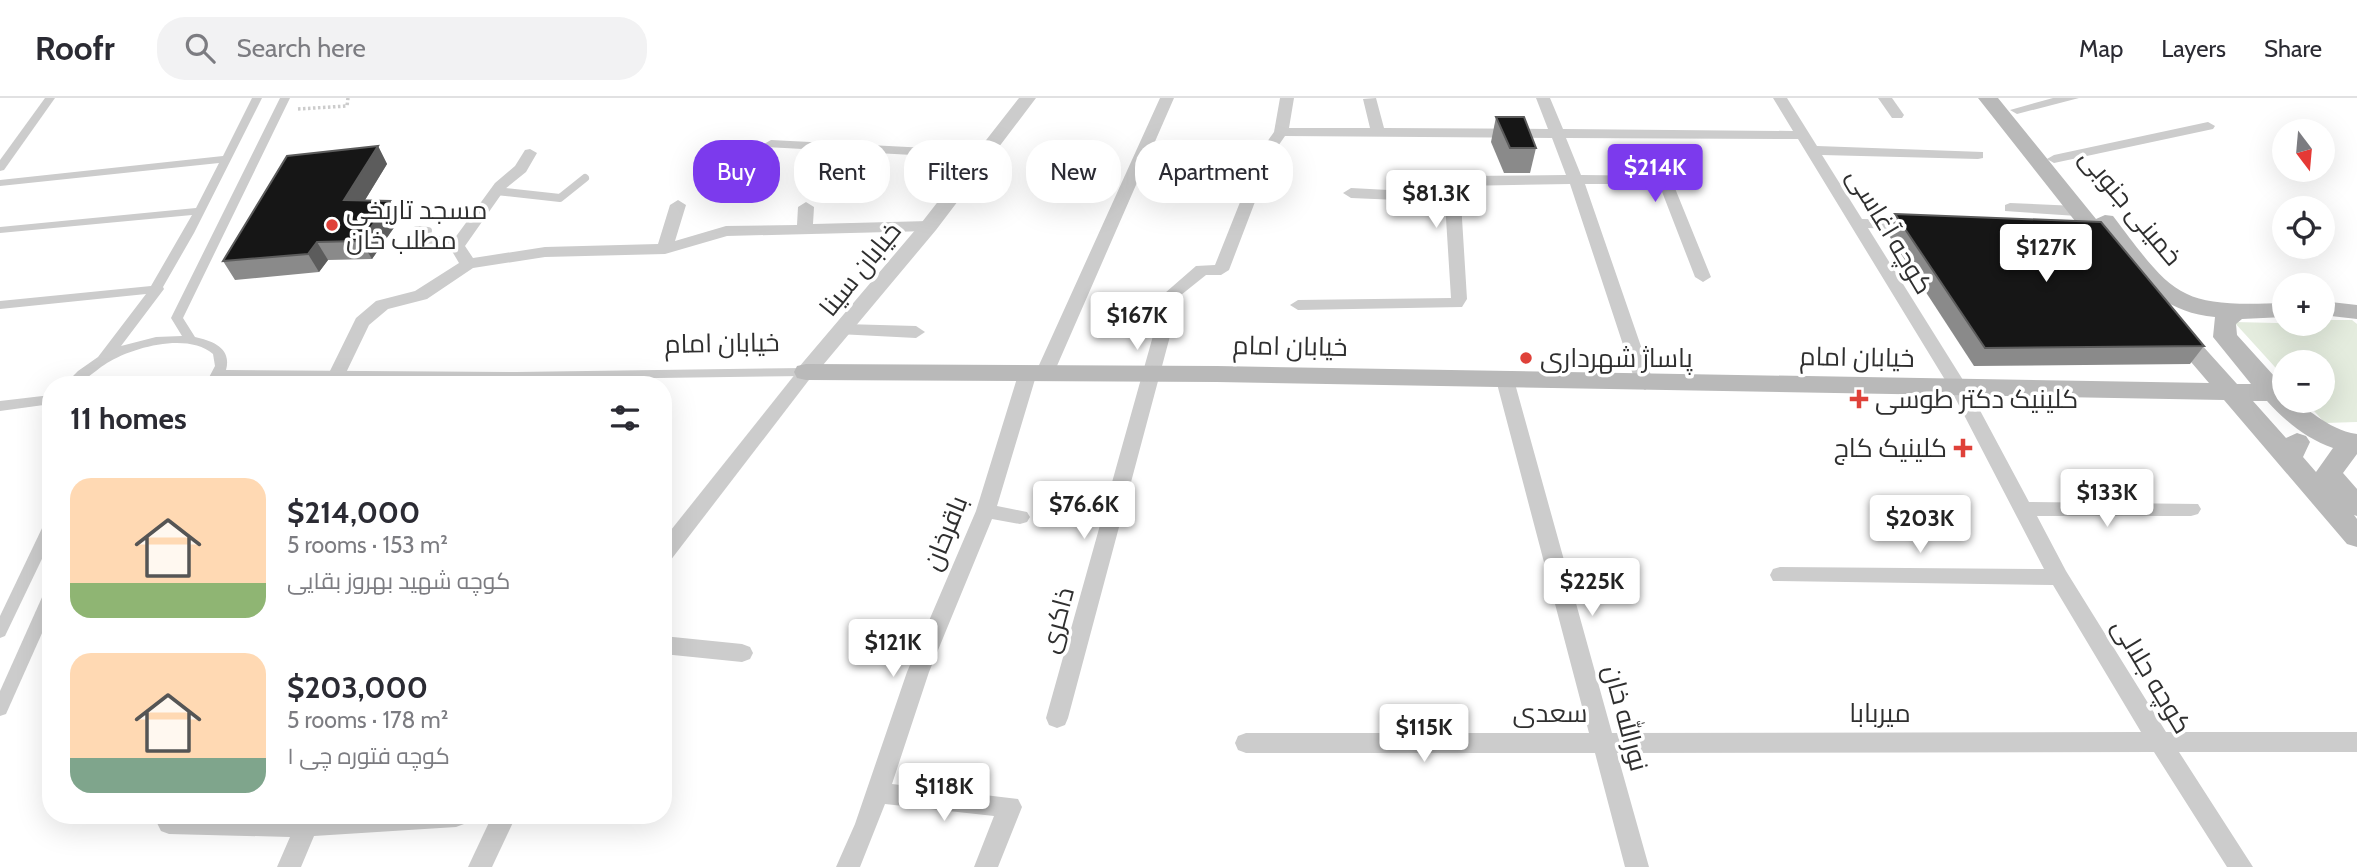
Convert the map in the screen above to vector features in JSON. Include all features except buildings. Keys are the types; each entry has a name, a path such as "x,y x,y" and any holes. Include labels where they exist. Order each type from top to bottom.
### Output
{"main road":[{"name":"خمینی جنوبی","path":"1988,98 2073,221 2096,233 2190,347 2357,537"},
{"name":"خمینی جنوبی","path":"2012,104 2154,281 2169,294 2193,307 2237,312 2272,311"},
{"path":"2335,309 2357,312"},
{"path":"2237,312 2224,321 2225,337 2272,389"},
{"path":"2190,347 2241,355"},
{"name":"خیابان امام","path":"807,372 1151,374 2272,393"},
{"path":"2295,413 2305,424 2327,437 2354,443 2328,474 2357,506"},
{"path":"2289,458 2305,424"}],"street":[{"path":"0,168 50,98"},
{"path":"82,376 104,358 135,324 158,289 257,98"},
{"path":"190,338 177,318 285,98"},
{"name":"خیابان سینا","path":"997,140 1028,98"},
{"path":"1036,375 1167,98"},
{"path":"1173,293 1202,270 1221,270 1267,152 1281,132 1287,98"},
{"path":"1543,98 1574,178 1645,384"},
{"name":"کوچه آغاسی","path":"1780,98 1959,388 2023,509"},
{"path":"1885,98 1897,115"},
{"path":"2012,104 2072,98"},
{"path":"1370,100 1378,133"},
{"path":"2054,159 2208,126"},
{"path":"1281,132 1804,135"},
{"path":"780,144 904,151"},
{"path":"1813,150 1978,155"},
{"path":"468,264 457,246 496,191 521,169 530,153"},
{"path":"0,183 225,159"},
{"path":"1298,305 1455,303 1459,299 1452,184 1455,182 1574,178 1665,179 1703,277"},
{"path":"1351,193 1453,198"},
{"name":"خیابان سینا","path":"807,372 947,203"},
{"path":"665,249 678,205"},
{"path":"804,227 806,207"},
{"path":"2010,208 2073,221"},
{"path":"0,230 198,211"},
{"path":"1856,223 1936,226"},
{"path":"338,375 362,322 382,305 421,295 468,264 545,252 665,249 726,231 929,226"},
{"path":"0,305 158,289"},
{"name":"ذاکری","path":"1057,718 1173,293"},
{"path":"844,330 916,332"},
{"path":"104,358 148,342 190,338 206,342 217,351 221,361 216,376"},
{"path":"672,544 807,372"},
{"name":"خیابان امام","path":"313,376 807,372"},
{"name":"باقرخان","path":"848,867 877,793 918,672 986,511 1036,375"},
{"name":"نورالله خان","path":"1505,380 1637,867"},
{"path":"0,406 42,400"},
{"path":"2023,509 2191,509"},
{"name":"کوچه جلالی","path":"2023,509 2059,576 2158,742 2241,867"},
{"path":"986,511 1020,517"},
{"path":"0,632 42,543"},
{"path":"1780,575 2059,576"},
{"path":"0,709 42,615"},
{"path":"672,646 742,653"},
{"name":"میربابا","path":"1603,741 2357,742"},
{"name":"سعدی","path":"1246,743 1603,741"},
{"path":"877,793 1010,807 986,867"},
{"path":"215,824 337,824"},
{"path":"480,867 500,824"},
{"path":"289,867 307,826"}],"lane":[{"path":"496,191 560,198 585,178"},
{"path":"417,230 428,230 420,240 461,240"}],"path":[{"path":"279,110 347,106 348,98"}],"shaded area":[{"path":"2335,320 2352,320 2357,324 2357,422 2325,423 2316,413 2335,413 2335,350 2272,350 2272,364 2234,322 2272,323 2272,336 2335,336"}],"place":[{"name":"مسجد تاریخی مطلب خان","path":"332,225"},
{"name":"پاساژ شهرداری","path":"1526,358"},
{"name":"کلینیک دکتر طوسی","path":"1859,399"},
{"name":"کلینیک کاج","path":"1963,448"}]}
